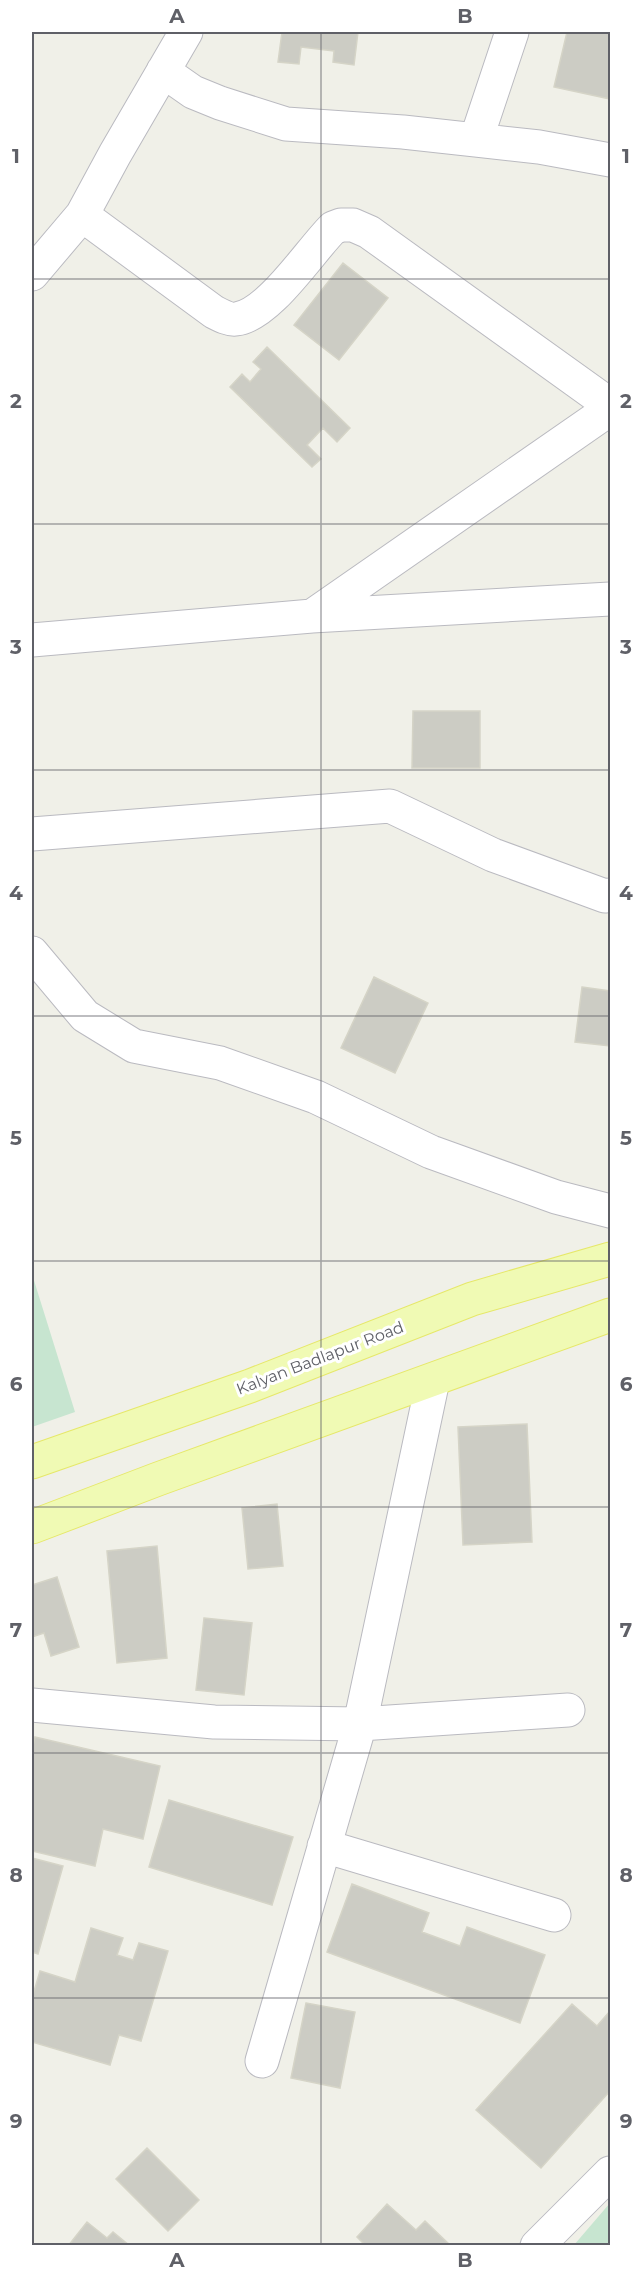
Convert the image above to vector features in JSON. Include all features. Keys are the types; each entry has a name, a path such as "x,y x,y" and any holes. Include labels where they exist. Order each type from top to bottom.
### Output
{"main road":[{"name":"Kalyan Badlapur Road","path":"32,1462 250,1386 472,1299 610,1259"},
{"path":"32,1527 610,1315"}],"street":[{"path":"32,274 82,215 186,32"},
{"path":"476,140 512,32"},
{"path":"163,71 193,92 286,124 403,132 476,140 539,147 610,160"},
{"path":"82,215 213,312 233,320 248,316 267,303 333,228 353,225 369,232 409,260 610,405"},
{"path":"312,616 610,409"},
{"path":"32,640 312,616 610,599"},
{"path":"32,834 390,806 493,855 605,896 610,895"},
{"path":"32,953 85,1016 134,1046 220,1064 316,1097 431,1152 556,1197 610,1211"},
{"path":"262,2061 360,1724 433,1380"},
{"path":"32,1705 214,1722 360,1724 568,1710"},
{"path":"324,1846 554,1915"},
{"path":"537,2246 610,2173"}],"green space":[{"path":"32,1274 75,1412 32,1427"},
{"path":"610,2203 610,2245 574,2245"}],"building":[{"path":"282,32 358,32 354,65 333,62 334,51 301,47 299,64 278,62"},
{"path":"567,32 610,32 610,99 554,87"},
{"path":"343,263 388,298 339,360 294,325"},
{"path":"267,347 350,428 337,442 323,428 307,445 321,459 312,467 230,387 242,374 250,382 261,369 253,362"},
{"path":"413,711 480,711 480,768 412,768"},
{"path":"374,977 428,1003 395,1073 341,1048"},
{"path":"582,987 610,991 610,1046 575,1042"},
{"path":"527,1424 532,1542 463,1545 458,1427"},
{"path":"277,1504 283,1566 248,1569 242,1508"},
{"path":"157,1546 167,1658 117,1663 107,1551"},
{"path":"57,1577 79,1647 51,1656 44,1633 32,1637 32,1585"},
{"path":"204,1618 252,1623 244,1695 196,1690"},
{"path":"35,1737 160,1766 143,1839 103,1829 95,1866 32,1851 32,1750"},
{"path":"169,1800 293,1837 272,1905 149,1867"},
{"path":"32,1858 63,1866 38,1954 32,1952"},
{"path":"352,1884 429,1913 422,1932 460,1946 467,1927 545,1955 520,2023 327,1952"},
{"path":"91,1928 123,1938 117,1955 133,1960 139,1943 168,1951 141,2041 119,2035 110,2065 32,2042 32,1998 40,1971 75,1982"},
{"path":"306,2003 355,2012 340,2088 291,2078"},
{"path":"572,2004 597,2026 610,2011 610,2091 541,2168 476,2110"},
{"path":"147,2148 199,2200 168,2231 116,2179"},
{"path":"387,2204 416,2230 425,2221 451,2246 366,2246 357,2237"},
{"path":"87,2222 107,2238 113,2232 130,2246 68,2246"}]}
